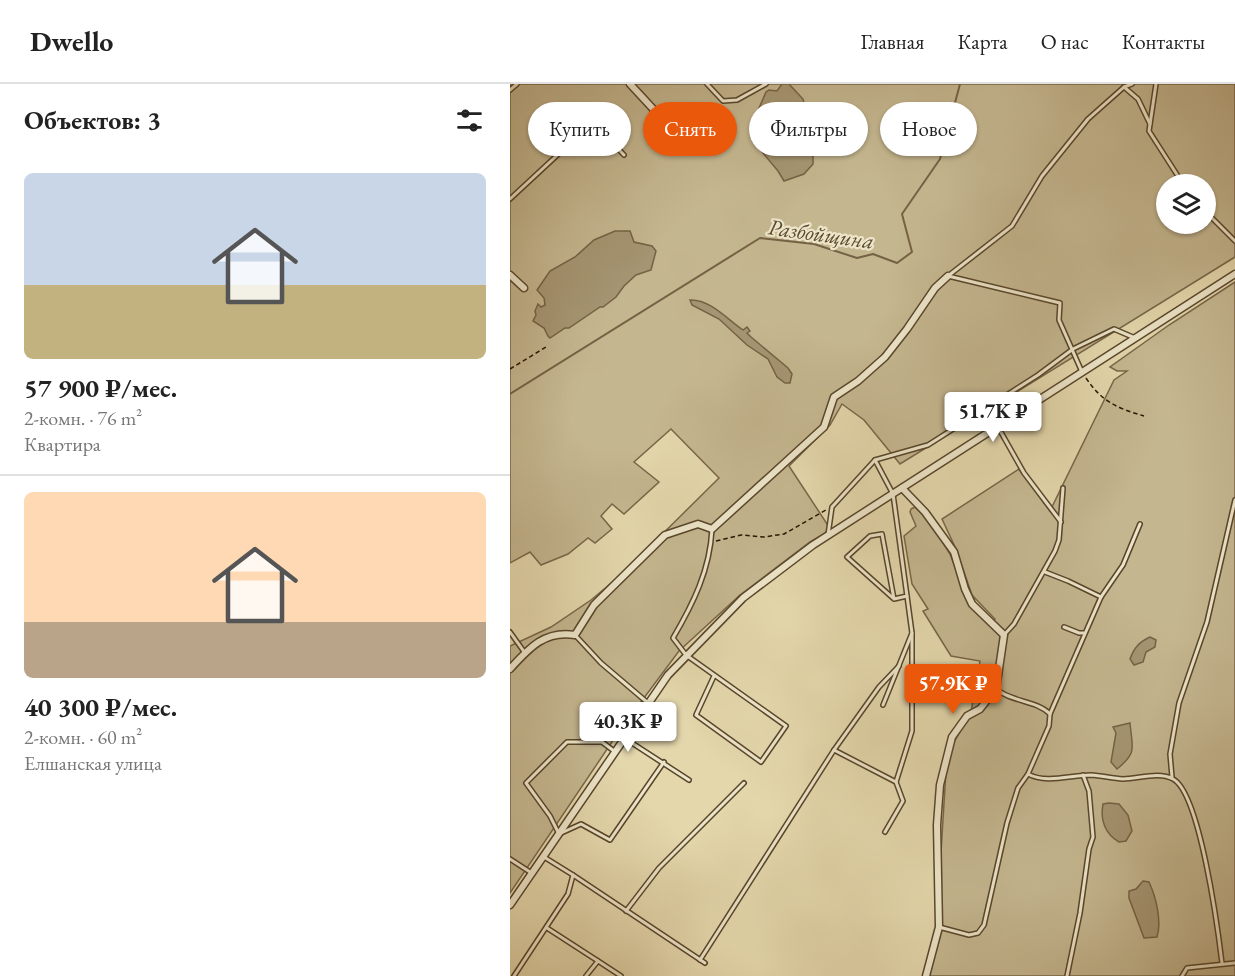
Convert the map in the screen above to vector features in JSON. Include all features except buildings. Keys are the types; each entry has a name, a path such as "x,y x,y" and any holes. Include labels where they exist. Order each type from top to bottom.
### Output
{"street":[{"path":"630,84 647,102"},
{"path":"510,905 668,675 743,598 828,536 1235,274"},
{"path":"510,275 524,288"},
{"path":"510,669 525,653 548,636 563,633 575,635 594,605 665,535 698,524 712,529 824,427 834,397 858,381 885,357 935,288 948,276"},
{"path":"902,488 925,512 954,552 972,604 1004,635 996,689 980,709 966,716 952,738 940,785 937,825 939,927 926,976"}],"lane":[{"path":"510,90 517,84"},
{"path":"707,84 723,101 737,100 766,84"},
{"path":"948,276 1012,226 1042,176 1088,119 1124,87 1132,84"},
{"path":"1156,84 1149,131 1177,174"},
{"path":"1124,87 1138,99 1150,124"},
{"path":"510,199 556,156"},
{"path":"1216,222 1235,241"},
{"path":"948,276 1060,303 1059,320 1082,372"},
{"path":"828,536 832,507 875,460 928,445 1038,375 1073,349 1114,328 1135,338"},
{"path":"997,426 1024,473 1061,522"},
{"path":"875,460 893,494 912,633 912,731 896,782 903,801 885,832"},
{"path":"1004,635 1014,624 1045,572 1059,540 1063,488"},
{"path":"1173,778 1170,754 1179,703 1207,622 1235,500"},
{"path":"939,927 969,935 978,933 984,925 1007,823 1018,788 1028,774 1049,726 1050,714 1084,633 1101,597 1123,565 1140,524"},
{"path":"712,529 712,542 703,578 691,607 673,638 686,655 786,726 761,762 696,715 714,676"},
{"path":"882,534 894,599 848,557 870,536 882,534"},
{"path":"1045,572 1101,597"},
{"path":"894,599 907,596"},
{"path":"1064,627 1084,633"},
{"path":"510,632 525,653"},
{"path":"883,705 912,633"},
{"path":"575,635 601,663 648,703"},
{"path":"700,960 834,750 879,687 899,666"},
{"path":"996,689 1004,696 1045,709 1050,714"},
{"path":"614,751 602,742 567,742 526,783 550,816 559,834 581,824 610,840 664,762"},
{"path":"632,743 689,780"},
{"path":"834,750 896,782"},
{"path":"1028,774 1036,779 1083,775 1123,779 1152,776 1173,778 1184,788 1196,818 1222,963"},
{"path":"1067,976 1093,837 1089,791 1083,775"},
{"path":"626,911 659,868 744,783"},
{"path":"544,857 705,963"},
{"path":"510,859 532,873"},
{"path":"514,976 568,894 573,875"},
{"path":"547,927 621,976"},
{"path":"586,976 598,961"},
{"path":"1182,976 1187,968 1235,963"}],"path":[{"path":"510,369 546,347"},
{"path":"1082,372 1096,394 1119,409 1144,416"},
{"path":"712,542 741,535 765,537 784,534 832,507"}],"shaded area":[{"path":"510,84 1235,84 1235,257 900,464 864,420 842,404 830,425 789,466 831,530 810,542 740,595 679,651 620,730 510,893 510,646 551,627 591,600 622,574 719,478 671,429 634,462 659,482 624,514 612,504 601,516 612,529 595,543 588,538 568,554 541,565 530,552 510,563"},
{"path":"782,84 789,84 804,102 762,102 766,92 777,91"},
{"path":"766,156 813,157 813,164 804,174 784,181"},
{"path":"615,231 630,231 634,242 652,246 656,251 651,270 636,275 616,297 603,307 550,338 544,328 533,321 538,304 541,307 545,305 544,298 537,290 550,271 575,257 594,240"},
{"path":"1235,282 1235,976 929,976 940,921 941,852 947,755 971,712 980,661 951,656 923,611 928,609 912,584 904,536 916,526 910,512 911,509 915,507 930,522 950,554 970,606 991,626 995,619 972,595 956,549 942,519 1019,469 1050,511 1114,380 1127,371 1117,371 1110,367"},
{"path":"690,300 712,306 743,330 747,327 750,331 747,333 751,337 788,368 792,374 790,383 785,383 777,377 768,359 747,345 719,319 692,305"},
{"path":"1150,637 1156,640 1155,647 1146,652 1143,662 1134,665 1130,659 1133,652 1140,643"},
{"path":"1130,723 1131,754 1117,769 1111,762 1116,733 1113,727"},
{"path":"1103,804 1119,804 1128,815 1132,831 1126,841 1119,842 1107,831 1102,816"},
{"path":"1143,881 1149,882 1156,902 1159,917 1157,937 1144,938 1129,898 1129,891 1136,889"}],"waterway":[{"name":"Разбойщина","path":"510,394 760,238 814,244 857,258 873,254 897,263 912,252 902,214 940,159 960,84"}]}
